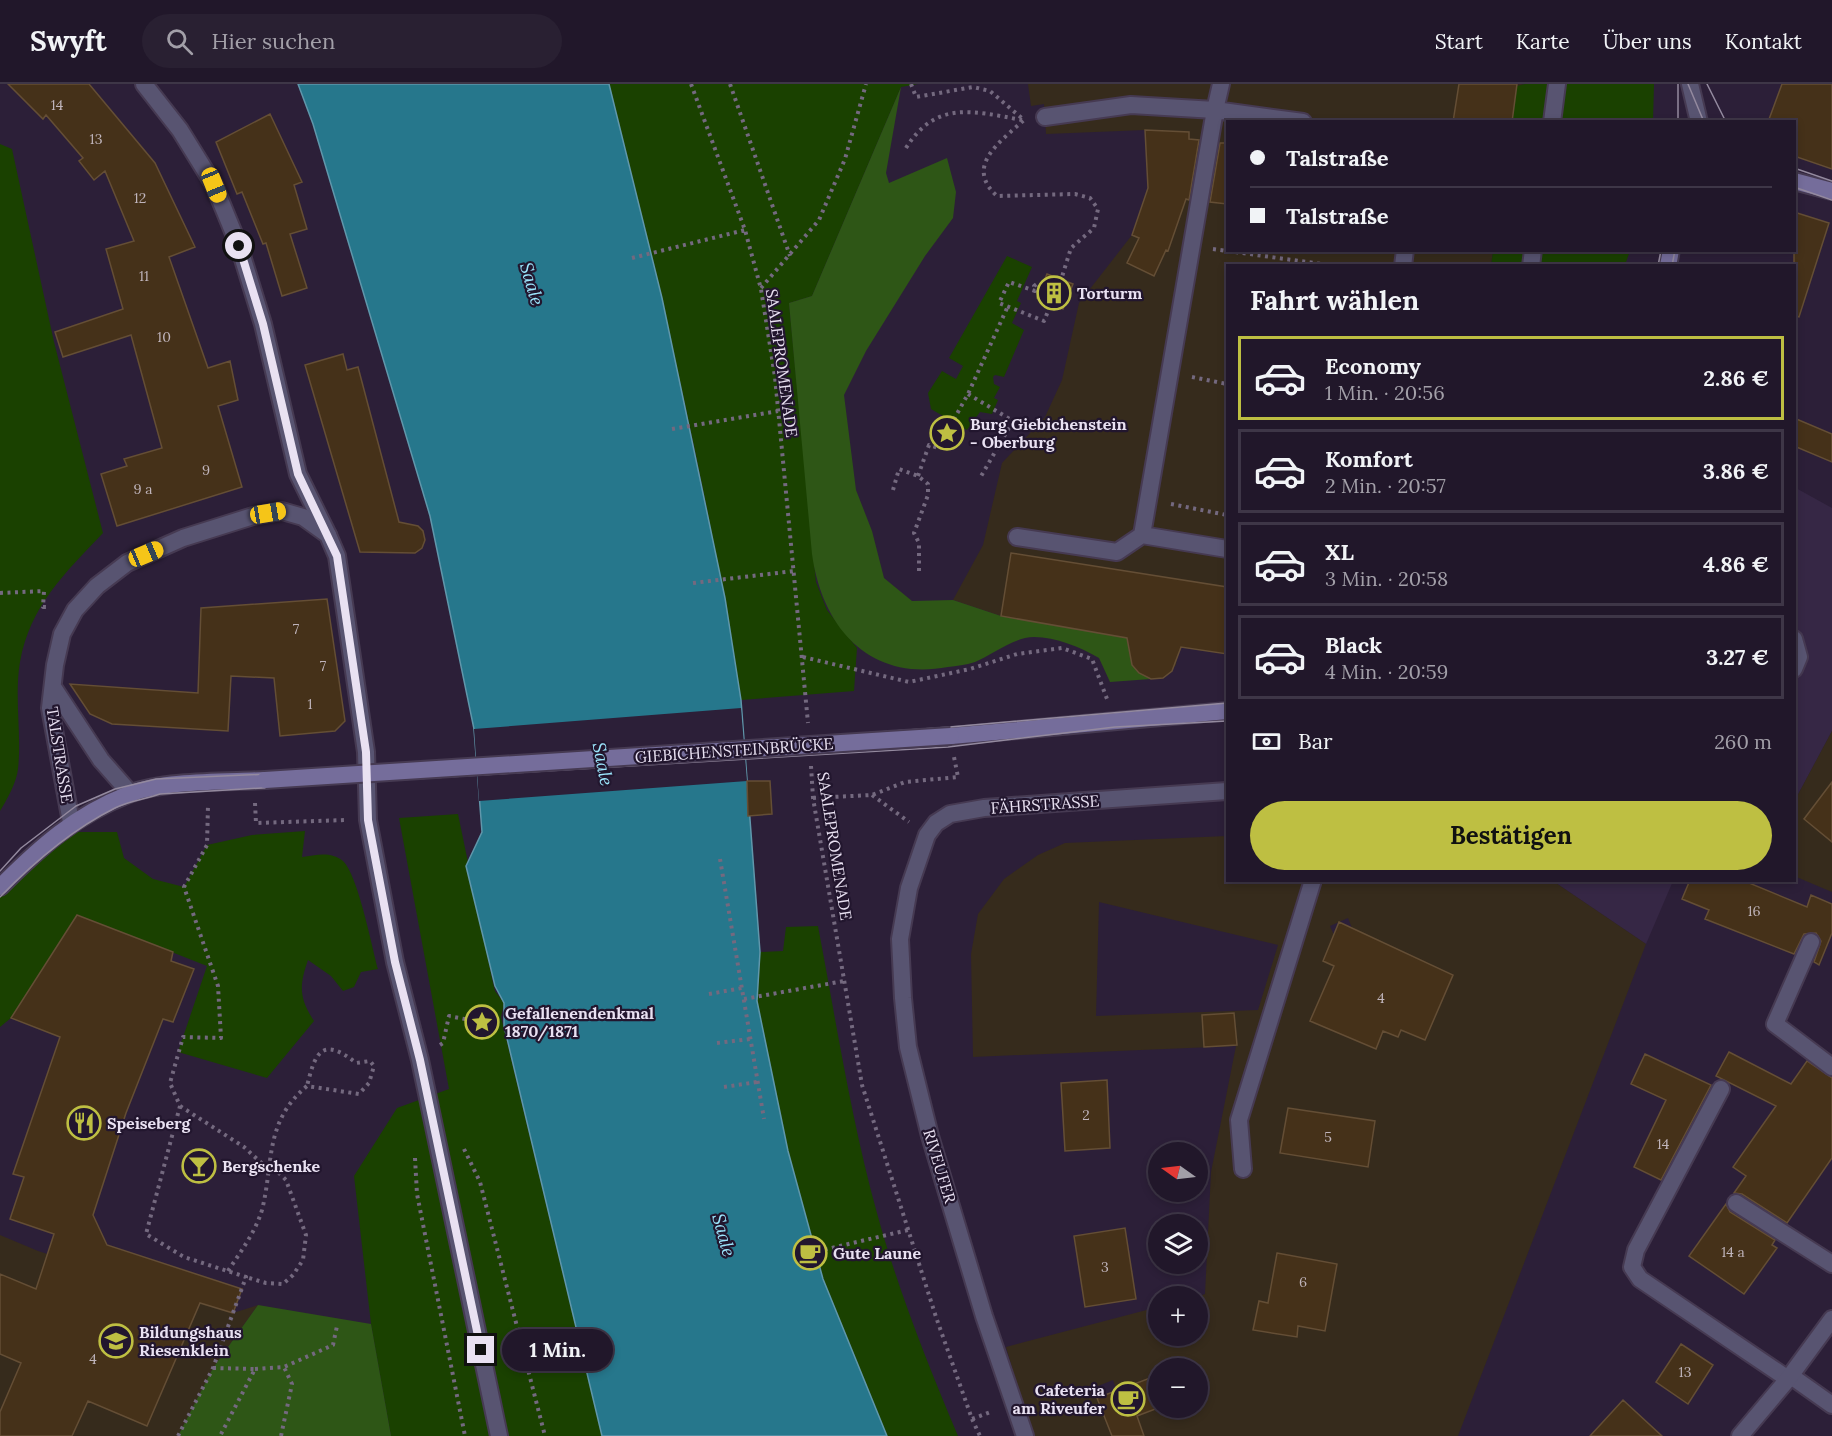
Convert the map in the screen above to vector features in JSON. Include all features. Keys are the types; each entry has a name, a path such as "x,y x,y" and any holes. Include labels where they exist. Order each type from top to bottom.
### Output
{"main road":[{"path":"1796,182 1832,191"},
{"path":"1113,720 1226,711"},
{"name":"GIEBICHENSTEINBRÜCKE","path":"0,887 71,822 130,793 209,783 951,736 1113,720"}],"street":[{"path":"144,84 180,130 214,185 235,236 263,324 298,474 337,556 366,752 368,820 395,962 420,1060 499,1436"},
{"path":"1142,535 1221,84"},
{"path":"1552,120 1557,84"},
{"path":"1690,84 1699,120"},
{"path":"1045,117 1131,105 1215,110 1289,120"},
{"name":"TALSTRASSE","path":"71,822 50,708 62,634 75,610 97,586 127,562 183,538 253,516 282,511 303,518 328,535"},
{"path":"1017,537 1117,552 1142,535 1226,549"},
{"path":"1796,646 1799,657 1796,664"},
{"name":"TALSTRASSE","path":"53,687 101,760 130,793"},
{"name":"FÄHRSTRASSE","path":"909,888 927,835 936,823 950,814 984,808 1226,791"},
{"path":"1243,1169 1239,1120 1312,882"},
{"name":"RIVEUFER","path":"909,888 900,939 908,1047 930,1136 1012,1405 1025,1436"},
{"path":"1811,942 1775,1024 1832,1067"},
{"path":"1720,1089 1636,1250 1632,1268 1640,1279 1832,1405"},
{"path":"1736,1203 1832,1264"},
{"path":"1740,1436 1790,1377 1832,1319"}],"path":[{"name":"SAALEPROMENADE","path":"692,84 745,230 761,289 778,411 808,729"},
{"path":"729,84 790,257"},
{"path":"761,289 790,257 823,210 845,159 866,84"},
{"path":"911,84 916,97 973,87 990,92 1024,120"},
{"path":"906,148 917,129 932,118 980,112 1024,120 1045,117"},
{"path":"1024,120 988,156 983,171 986,185 997,196 1075,194 1090,198 1098,209 1094,228 1071,248 1061,279"},
{"path":"632,258 745,230"},
{"path":"1191,246 1226,250"},
{"path":"1211,261 1213,249"},
{"path":"1240,252 1322,264"},
{"path":"1051,291 1049,294 1043,292 1038,283 1034,286 1035,291 1009,282 999,303 1044,321 1051,304"},
{"path":"918,476 929,445 938,448 968,394 1008,306"},
{"path":"1190,389 1194,366"},
{"path":"1170,373 1226,384"},
{"path":"968,394 1013,421 981,478"},
{"path":"672,429 778,411"},
{"path":"893,490 899,469 918,476 928,484 928,495 914,533 919,543 920,571"},
{"path":"1173,493 1171,505 1226,515"},
{"path":"693,583 794,571"},
{"path":"0,593 44,591 43,607 47,607"},
{"path":"803,657 909,682 970,669 1017,654 1062,648 1092,659 1103,683 1113,720"},
{"name":"SAALEPROMENADE","path":"810,764 813,798 862,1085 908,1230 972,1419 980,1436"},
{"path":"813,798 872,795 905,782 958,777"},
{"path":"260,780 256,823 368,820"},
{"path":"180,1106 146,1234 184,1257 266,1283 283,1284 293,1275 303,1260 306,1235 286,1180 275,1169 267,1168 244,1147 180,1106 170,1083 183,1037 221,1038 218,986 184,887 207,845 209,783"},
{"path":"872,795 927,835"},
{"path":"720,859 764,1119"},
{"path":"744,999 844,981"},
{"path":"709,994 742,988"},
{"path":"420,1060 443,1043 449,1016 475,1021"},
{"path":"717,1042 750,1039"},
{"path":"228,1271 254,1233 262,1209 267,1168 280,1120 292,1099 307,1086 314,1058 320,1052 330,1050 344,1053 356,1063 370,1060 374,1066 369,1083 359,1094 307,1086"},
{"path":"723,1087 757,1082"},
{"path":"461,1143 480,1182 545,1436"},
{"path":"416,1150 417,1194 465,1436"},
{"path":"810,1253 908,1230"},
{"path":"178,1436 213,1368 246,1277"},
{"path":"213,1368 284,1367 333,1345 337,1326"},
{"path":"281,1436 292,1384 284,1367"},
{"path":"220,1436 255,1369"},
{"path":"972,1419 1012,1405"}],"shaded area":[{"path":"1028,84 1525,84 1517,86 1512,120 1226,120 1226,252 1493,252 1491,264 1226,264 1226,654 1178,647 1176,665 1163,678 1134,639 1001,616 953,600 983,545 1002,463 1045,417 1062,380 1079,303 1132,235 1148,188 1145,130 1046,134 1044,104 1031,106"},
{"path":"1796,488 1832,508 1832,731 1796,798"},
{"path":"1832,731 1832,892 1796,877 1796,798"},
{"path":"1226,836 1226,882 1554,882 1646,944 1458,1436 1132,1436 1143,1432 1137,1416 1148,1412 1148,1418 1208,1418 1208,1358 1148,1358 1148,1379 1117,1391 1113,1380 1093,1388 1112,1436 1032,1436 1006,1347 1148,1310 1148,1346 1208,1346 1208,1286 1205,1286 1206,1274 1208,1274 1211,1172 1236,1046 973,1057 971,954 978,914 1004,879 1038,855 1065,843","holes":["1099,902 1278,945 1258,1010 1096,1016","1348,918 1352,928 1453,975 1401,1030 1383,1031 1375,1049 1310,1021 1334,966 1323,961 1334,935 1330,926","1288,1108 1375,1121 1368,1167 1281,1153","1277,1253 1337,1264 1324,1331 1298,1326 1296,1337 1253,1330 1259,1301 1268,1303"]},
{"path":"1554,882 1673,882 1646,944"},
{"name":"Bildungshaus Riesenklein","path":"0,1235 38,1251 233,1313 258,1305 213,1368 178,1436 0,1436"}],"green space":[{"path":"609,84 918,84 901,87 812,296 789,303 816,582 827,610 857,648 854,691 741,700 699,468 647,237"},
{"path":"1525,84 1654,84 1653,120 1512,120 1517,86"},
{"path":"901,87 886,173 889,183 947,158 956,192 953,218 925,256 866,351 844,395 856,490 872,531 884,578 912,601 953,600 1001,616 1135,639 1151,679 1110,682 1099,658 1068,643 1034,637 1019,640 965,665 920,669 895,666 873,657 854,644 826,605 817,580 812,554 789,303 812,296"},
{"path":"0,144 12,149 54,342 103,533 75,562 51,592 32,624 25,642 18,675 18,769 14,785 0,811"},
{"path":"1493,252 1630,252 1625,264 1491,264"},
{"path":"1007,256 1032,267 1017,301 1021,303 1012,323 1024,330 1004,377 995,375 993,377 994,384 1000,387 994,398 998,400 992,414 980,412 967,430 931,409 928,393 942,371 956,379 963,366 949,358"},
{"path":"458,814 493,983 495,991 504,1003 501,1017 602,1436 391,1436 371,1324 354,1176 397,1108 449,1089 399,818"},
{"path":"305,831 302,857 334,856 343,861 349,869 359,896 378,969 361,972 354,987 343,991 331,976 308,960 302,992 305,1005 314,1021 267,1078 178,1052 207,966 78,915 11,1018 0,1027 0,897 32,864 74,832 117,832 124,858 153,879 184,887 207,845 252,835"},
{"path":"818,926 852,1106 877,1213 914,1326 958,1436 887,1436 823,1279 788,1151 757,1001 760,952 783,951 786,927"},
{"path":"258,1305 371,1324 391,1436 178,1436 213,1368"}],"water":[{"name":"Saale","path":"298,84 609,84 662,298 725,598 741,700 760,952 757,1001 788,1151 823,1279 887,1436 602,1436 504,1026 504,1003 495,986 466,866 482,832 474,729 430,516 313,124"}],"pier":[{"path":"741,708 747,781 479,801 474,729"}],"building":[{"path":"8,84 89,84 155,163 195,247 169,257 208,368 230,361 238,400 218,406 242,487 117,526 101,474 127,466 124,459 162,448 131,335 63,357 55,332 123,309 106,249 134,241 105,171 94,180 79,161 83,158 46,115 43,119"},
{"path":"1459,84 1517,84 1512,120 1453,120"},
{"path":"1782,84 1832,84 1832,169 1796,157 1796,120 1769,120"},
{"path":"270,114 302,182 294,185 307,229 290,234 307,288 282,296 266,243 263,244 242,192 237,194 216,142"},
{"path":"1145,130 1189,132 1189,139 1199,140 1189,200 1186,199 1168,251 1166,250 1154,276 1127,263 1139,238 1132,235 1148,188"},
{"path":"1220,143 1226,143 1226,204 1210,202"},
{"path":"1796,213 1829,223 1799,317 1796,316 1796,264 1794,264"},
{"name":"Torturm","path":"1047,274 1073,284 1063,309 1037,298"},
{"path":"343,354 347,370 358,367 399,522 418,526 423,531 425,540 422,548 415,553 360,552 305,365"},
{"path":"1796,419 1832,434 1832,462 1796,447"},
{"path":"1011,553 1226,587 1226,654 1181,647 1172,671 1163,678 1151,679 1139,673 1132,665 1127,638 1001,616"},
{"path":"327,599 345,721 335,731 280,736 274,678 231,676 228,731 112,724 90,714 70,684 198,693 201,608"},
{"path":"747,781 770,781 772,814 748,816"},
{"path":"1832,782 1832,842 1804,819"},
{"path":"1689,882 1747,882 1807,907 1811,895 1832,904 1832,933 1819,965 1814,962 1821,941 1816,933 1804,934 1794,954 1705,919 1709,910 1682,899"},
{"path":"77,915 173,952 171,961 194,969 173,1022 163,1019 126,1113 93,1215 107,1245 242,1289 233,1313 200,1303 147,1426 88,1401 72,1436 0,1436 0,1412 21,1363 0,1354 0,1274 36,1289 54,1234 10,1219 24,1177 13,1174 60,1037 11,1018"},
{"path":"1339,922 1453,975 1425,1040 1401,1030 1398,1037 1383,1031 1376,1049 1310,1021 1334,966 1323,961"},
{"path":"1234,1013 1237,1045 1204,1047 1202,1015"},
{"path":"1729,1052 1791,1084 1807,1061 1832,1078 1832,1158 1787,1223 1742,1194 1734,1193 1746,1176 1733,1167 1776,1106 1716,1076"},
{"path":"1645,1054 1711,1085 1661,1180 1634,1167 1666,1100 1631,1084"},
{"path":"1107,1080 1110,1148 1065,1151 1061,1083"},
{"path":"1288,1108 1375,1121 1368,1167 1280,1153"},
{"path":"1726,1204 1730,1212 1775,1240 1772,1245 1777,1248 1744,1294 1689,1256"},
{"path":"1125,1228 1136,1299 1085,1307 1074,1236"},
{"path":"1277,1253 1337,1264 1325,1331 1298,1326 1297,1337 1253,1330 1259,1301 1268,1303"},
{"path":"1681,1344 1713,1365 1688,1404 1656,1382"},
{"name":"Cafeteria am Riveufer","path":"1148,1379 1148,1412 1137,1416 1144,1436 1112,1436 1097,1398"},
{"path":"1623,1400 1662,1436 1590,1436"}],"tram line":[{"path":"1678,84 1678,120"},
{"path":"1688,84 1703,120"},
{"path":"1707,84 1725,120"},
{"path":"1796,169 1832,181"},
{"path":"1796,188 1832,200"},
{"path":"1658,264 1661,252"},
{"path":"1672,264 1675,252"},
{"path":"0,871 21,848 76,806 115,789 156,779 315,772 950,727 1226,703"},
{"path":"0,897 40,859 83,826 120,806 160,794 948,747 1115,727 1226,721"}],"place":[{"name":"Torturm","path":"1054,293"},
{"name":"Burg Giebichenstein - Oberburg","path":"947,433"},
{"name":"Gefallenendenkmal 1870/1871","path":"482,1022"},
{"name":"Speiseberg","path":"84,1123"},
{"name":"Bergschenke","path":"199,1166"},
{"name":"Gute Laune","path":"810,1253"},
{"name":"Bildungshaus Riesenklein","path":"116,1341"},
{"name":"Cafeteria am Riveufer","path":"1128,1399"}],"route":[{"path":"239,246 263,324 298,474 337,556 366,752 368,820 395,962 420,1060 481,1350"}]}
